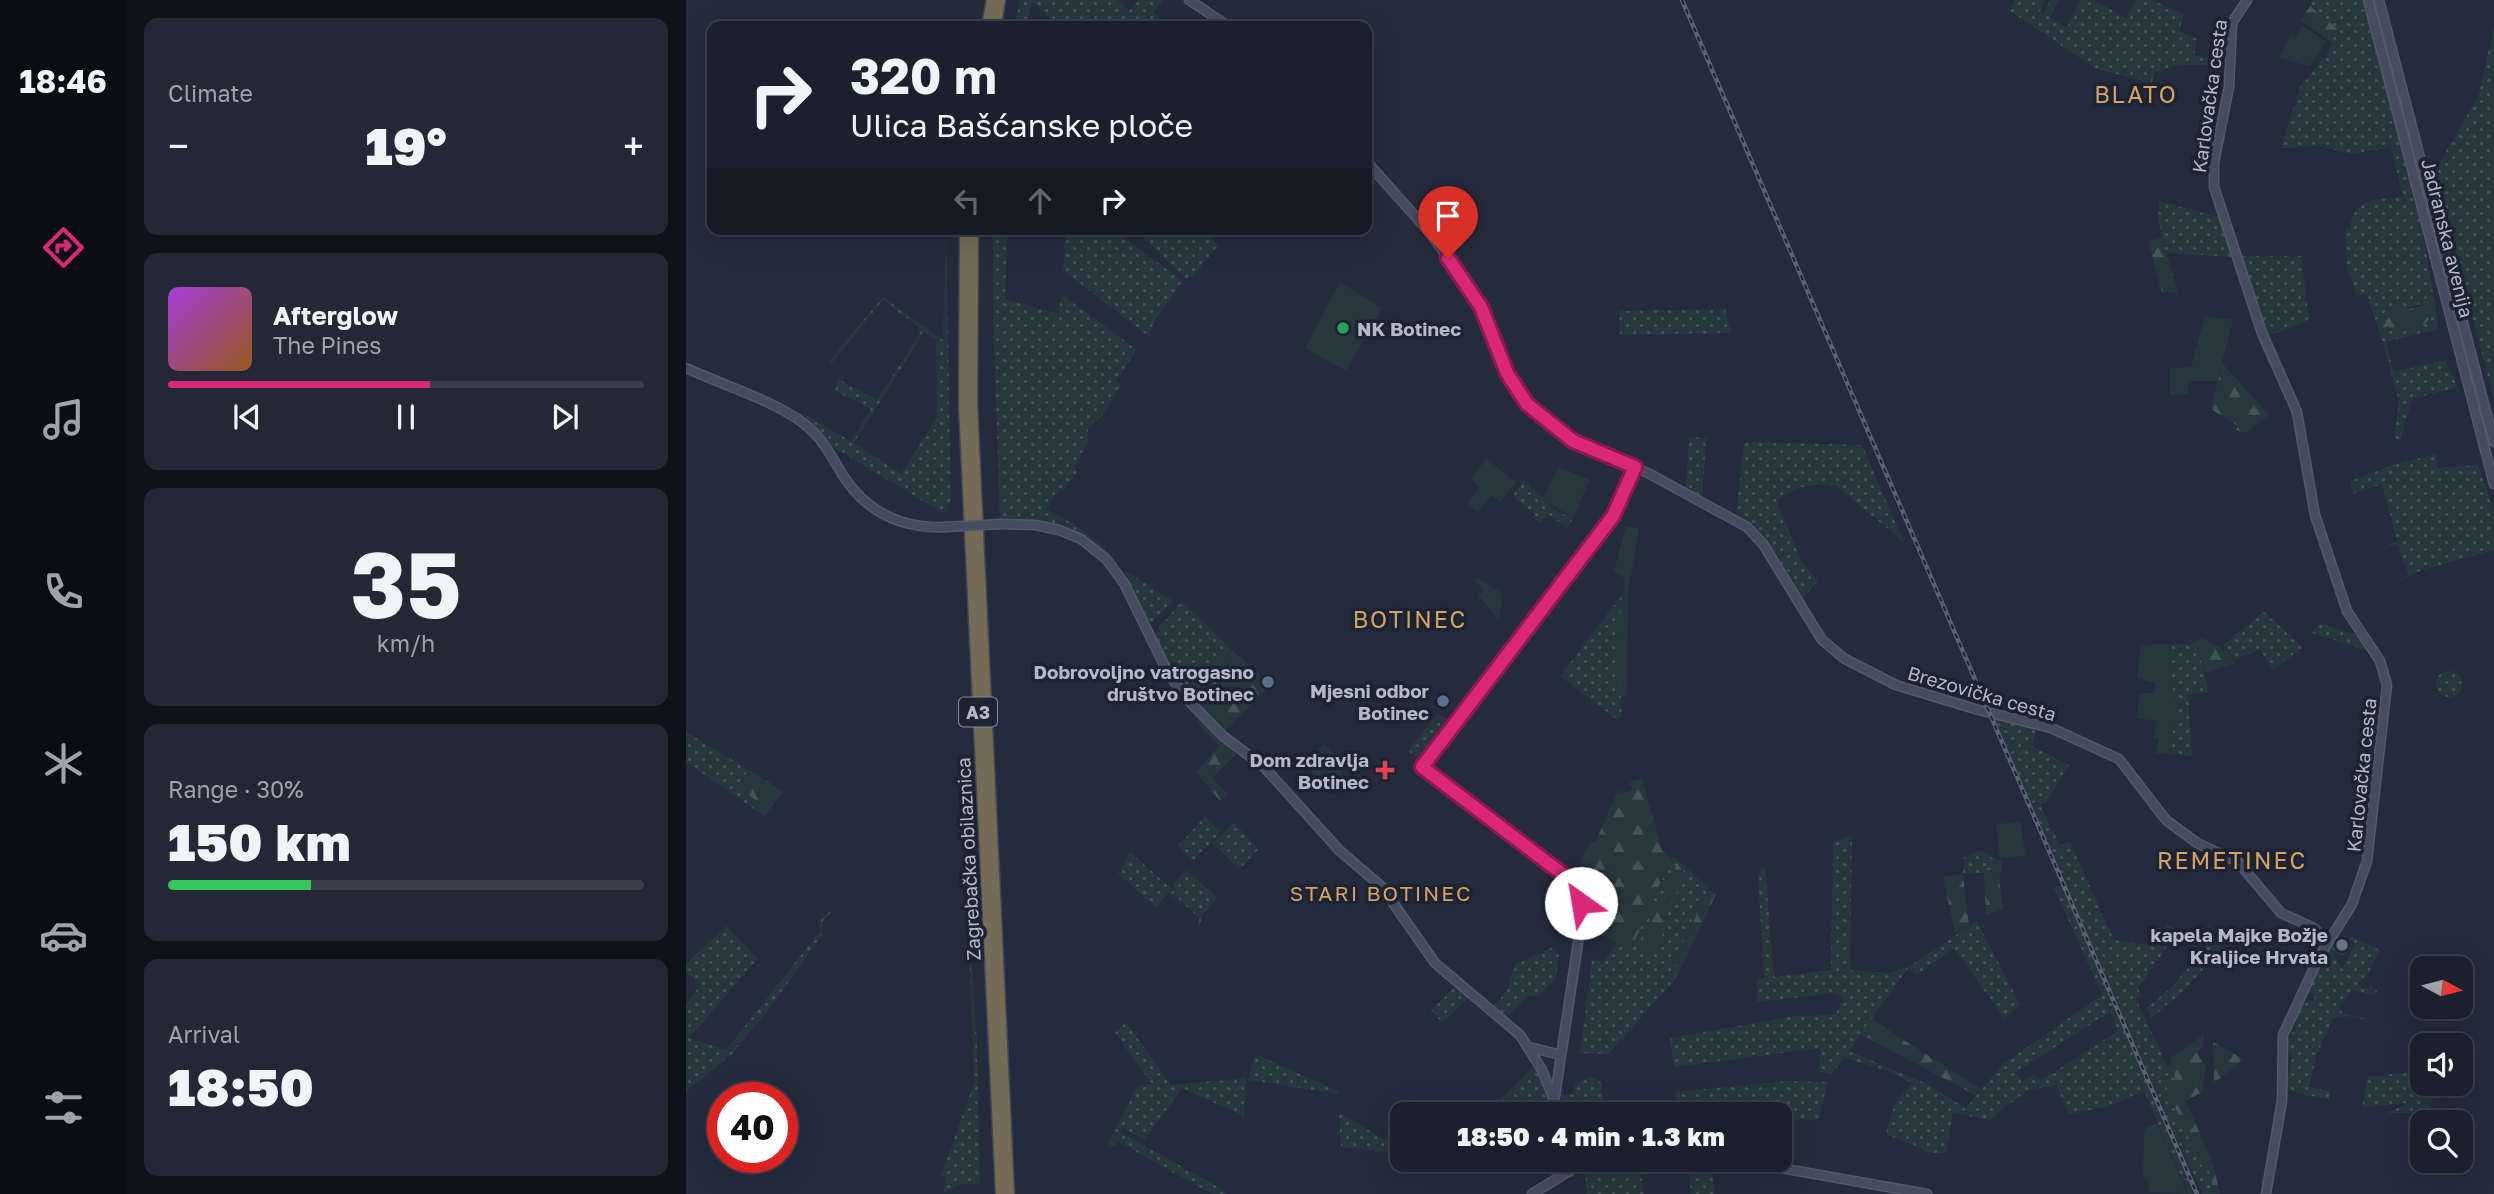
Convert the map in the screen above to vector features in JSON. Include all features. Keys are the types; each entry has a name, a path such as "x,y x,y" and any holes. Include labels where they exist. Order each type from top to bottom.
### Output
{"highway":[{"path":"989,21 992,0"},
{"path":"997,21 1000,0"},
{"name":"Zagrebačka obilaznica","path":"965,235 964,404 1001,1194"},
{"name":"Zagrebačka obilaznica","path":"973,235 973,416 1009,1194"}],"street":[{"path":"1189,0 1220,21"},
{"name":"Karlovačka cesta","path":"2247,0 2232,23 2229,87 2214,163 2214,187 2262,333 2297,412 2315,515 2347,611 2380,661 2387,685 2369,854 2352,904 2328,941 2283,1035 2282,1101 2266,1194"},
{"name":"Jadranska avenija","path":"2368,0 2494,484"},
{"name":"Jadranska avenija","path":"2379,0 2494,442"},
{"name":"Brezovička cesta","path":"1372,168 1430,233 1470,289 1485,316 1507,373 1527,404 1573,441 1635,467 1752,531 1818,634 1840,656 1896,685 1975,709 2051,727 2113,756 2130,769 2166,820 2197,843 2240,863 2281,913 2312,927 2328,941"},
{"path":"686,368 800,420 821,440 852,488 881,514 913,526 1035,525 1059,530 1081,539 1106,559 1128,590 1168,673 1201,714 1223,736 1264,767 1339,850 1382,887 1435,963 1510,1025 1529,1047 1557,1102"},
{"path":"1555,1096 1582,916 1577,891 1565,876 1422,767 1613,516 1635,467"},
{"path":"1529,1047 1561,1055"},
{"path":"1792,1170 1927,1194"},
{"path":"1532,1194 1569,1172"}],"green space":[{"path":"1020,0 1117,0 1129,11 1139,0 1164,0 1153,12 1163,21 1053,21 1032,1 1028,21 1016,21"},
{"path":"2014,0 2045,0 2040,12 2044,14 2050,0 2058,0 2050,18 2067,28 2080,0 2094,0 2126,18 2136,0 2152,0 2184,14 2179,31 2197,39 2194,55 2209,58 2208,65 2180,65 2155,72 2151,86 2140,80 2096,69 2010,11"},
{"path":"2312,0 2362,0 2421,223 2434,298 2427,298 2425,306 2420,304 2375,320 2367,293 2357,296 2347,267 2345,229 2350,228 2356,211 2369,202 2403,197 2391,147 2353,154 2319,146 2281,148 2300,87 2328,53 2333,42 2328,40 2338,29 2310,6"},
{"path":"2310,6 2338,29 2328,40 2301,20"},
{"path":"2302,25 2326,42 2309,66 2279,58 2291,35 2295,38"},
{"path":"2494,26 2494,400 2435,171 2479,94"},
{"path":"2159,201 2219,217 2231,257 2166,253 2158,218"},
{"path":"946,235 951,498 947,513 941,512 831,446 814,424 799,415 800,412 851,441 871,409 835,391 838,379 877,400 922,330 883,300 832,363 829,361 883,297 943,340","holes":["924,332 936,340 937,417 901,474 854,443"]},
{"path":"993,235 1008,235 1005,299 1059,314 1061,294 1137,350 1116,381 1121,385 1103,415 1088,428 1088,442 1075,466 1077,473 1064,490 1060,488 1046,510 1065,519 1100,544 1116,562 1119,570 1090,547 1052,526 1038,522 1000,520"},
{"path":"1066,235 1120,235 1183,281 1155,320 1148,336 1063,270"},
{"path":"1140,235 1208,235 1219,245 1193,276 1186,278"},
{"path":"2162,238 2178,293 2162,292 2148,241"},
{"path":"2240,256 2301,256 2309,320 2268,336"},
{"name":"NK Botinec","path":"1340,282 1382,308 1346,371 1305,348"},
{"path":"2427,298 2434,298 2437,317 2433,315 2424,325 2395,333 2388,326 2379,331 2375,320 2389,317 2390,306 2397,307 2399,312 2425,305"},
{"path":"1725,309 1731,333 1620,335 1619,311"},
{"path":"2433,315 2437,317 2438,329 2386,342 2394,372 2445,360 2458,387 2412,399 2400,441 2394,438 2399,401 2379,331 2389,326 2395,333 2424,325"},
{"path":"2205,316 2233,320 2217,381 2188,381 2188,394 2170,395 2170,368 2191,367"},
{"path":"2222,363 2269,415 2246,433 2236,430 2238,426 2211,409"},
{"path":"1689,437 1706,438 1702,500 1686,489"},
{"path":"1744,442 1862,445 1904,542 1836,486 1819,484 1798,488 1776,500 1801,561 1818,581 1802,599 1828,642 1752,523 1736,516"},
{"path":"2436,454 2438,468 2478,465 2494,510 2494,550 2422,570 2394,583 2408,575 2398,544 2382,548 2397,541 2382,484 2353,494 2350,481 2389,466"},
{"path":"1486,459 1516,482 1501,502 1491,495 1478,512 1467,504 1480,487 1471,479"},
{"path":"1559,467 1590,480 1573,518 1542,499"},
{"path":"1524,481 1558,512 1573,518 1568,528 1547,514 1540,523 1533,518 1535,514 1512,496"},
{"path":"1626,526 1639,528 1628,592 1627,695 1620,696 1618,628 1625,579 1614,571"},
{"path":"1124,570 1173,601 1150,624"},
{"path":"1478,578 1503,594 1499,621 1478,595 1484,590 1474,581"},
{"path":"1625,591 1618,628 1622,717 1616,719 1560,676"},
{"path":"1182,601 1230,649 1221,665 1225,670 1216,686 1201,696 1192,695 1167,661 1155,632"},
{"path":"2264,612 2303,647 2273,670 2260,650 2236,659 2223,645"},
{"path":"2318,623 2357,635 2369,651 2312,633"},
{"path":"2203,638 2206,640 2197,644 2209,692 2188,695 2192,756 2171,754 2175,711 2169,644 2191,644"},
{"path":"2206,640 2227,651 2235,663 2205,673 2197,644"},
{"path":"2169,644 2175,711 2171,754 2155,753 2159,739 2153,738 2157,721 2137,718 2139,696 2143,693 2154,693 2155,683 2137,678 2141,645"},
{"path":"1230,649 1260,674 1256,681 1266,690 1223,732 1189,697 1195,693 1201,695 1205,685 1216,686 1224,670 1219,661 1227,657"},
{"path":"2449,671 2458,675 2462,684 2458,693 2449,697 2440,693 2436,684 2440,675"},
{"path":"1170,680 1239,751 1212,778 1228,794 1220,801 1196,772 1220,745 1202,728"},
{"path":"1438,713 1451,723 1440,738 1432,741 1421,761 1408,751"},
{"path":"1993,715 2037,726 2032,746 2069,765 2046,802 2040,805 2060,845 2070,842 2114,940 2156,946 2167,925 2178,931 2138,988 2141,996 2136,999 2167,1066 2172,1065 2175,1079 2163,1078 2209,1171 2214,1194 2203,1194 2174,1134"},
{"path":"686,732 749,770 738,786 768,811 764,816 686,762"},
{"path":"1324,744 1348,766 1332,784 1323,784 1311,771 1312,760"},
{"path":"749,770 784,792 768,811 738,786"},
{"path":"1642,779 1662,850 1671,859 1630,951 1598,932 1611,902 1602,898 1612,879 1596,870 1591,875 1579,864 1591,842 1595,843 1619,789 1621,794 1633,790 1630,782"},
{"path":"1205,817 1221,832 1193,861 1178,846"},
{"path":"2021,822 2025,856 2000,858 1996,824"},
{"path":"1234,823 1259,849 1240,869 1212,843"},
{"path":"1852,836 1850,970 1889,973 1909,967 1977,921 2020,1005 2004,1018 1954,948 1917,975 1908,968 1849,1051 1925,1083 1966,1108 2003,1064 2102,995 2054,888 2064,885 2196,1194 2189,1194 2134,1068 2143,1091 2109,1106 2069,1114 2056,1085 2028,1090 1989,1120 1953,1113 1946,1153 1932,1153 1886,1134 1895,1103 1912,1083 1888,1071 1845,1058 1831,1074 1819,1072 1820,1048 1674,1067 1670,1038 1795,1016 1835,1015 1844,998 1836,993 1757,1002 1757,979 1764,978 1758,872 1765,867 1774,977 1831,970 1833,841","holes":["2110,1012 2118,1031 2042,1080 2033,1075 2023,1081 2015,1073"]},
{"path":"1981,850 1994,859 1984,873 1963,874 1964,857"},
{"path":"1130,852 1171,888 1172,895 1197,920 1168,893 1156,908 1118,873"},
{"path":"1673,856 1709,888 1673,963 1681,968 1673,982 1608,1054 1580,1053 1592,960 1603,962 1617,943 1630,951","holes":["1686,874 1663,921 1654,950 1647,954 1637,950"]},
{"path":"1994,859 2003,861 1999,879 2003,909 1986,915 1984,873"},
{"path":"1677,864 1686,874 1663,921 1664,932 1654,951 1648,954 1636,949"},
{"path":"966,867 977,1044 980,1184 962,1184 943,1193 946,1176 941,1176 974,1083"},
{"path":"1186,870 1217,897 1203,914 1198,929 1200,915 1199,918 1172,893 1174,883"},
{"path":"1963,874 1969,926 1955,934 1943,877"},
{"path":"1708,891 1716,894 1681,968 1673,964"},
{"path":"835,908 823,921 822,935 776,1000 732,1054 686,1091 686,1004 701,984 686,972 686,964 726,926 758,959 689,1038 726,1050 820,931 818,921"},
{"path":"2208,925 2216,932 2218,944 2223,949 2179,995 2151,1018 2147,1008 2172,987 2213,938"},
{"path":"2337,934 2352,944 2349,950 2348,944 2335,937"},
{"path":"2343,934 2380,950 2367,976 2358,982 2362,989 2371,987 2377,991 2375,996 2353,990 2339,1008 2343,1013 2369,1020 2345,1016 2333,1018 2317,1054 2309,1087 2329,1091 2330,1100 2285,1090 2292,1058 2286,1042 2296,1028 2295,1015 2303,1000 2314,1001 2314,995 2306,992 2331,944 2349,950 2346,956 2333,952 2342,969 2355,943"},
{"path":"1551,948 1559,955 1556,978 1538,996 1528,996 1507,1017 1494,1007 1508,988 1514,965"},
{"path":"1457,985 1471,996 1442,1023 1431,1010"},
{"path":"1871,1019 1981,1089 1975,1095 1860,1034"},
{"path":"1126,1022 1171,1085 1246,1078 1244,1116 1182,1088 1145,1140 1123,1128 1120,1132 1227,1192 1226,1194 1212,1194 1117,1141 1114,1147 1108,1144 1138,1085 1152,1084 1115,1033"},
{"path":"2204,1035 2203,1046 2197,1053 2206,1066 2202,1092 2186,1101 2214,1167 2220,1194 2214,1194 2209,1171 2201,1166 2162,1078 2175,1078 2170,1058"},
{"path":"2213,1042 2243,1059 2214,1083"},
{"path":"1255,1054 1338,1091 1338,1094 1248,1080"},
{"path":"1536,1065 1552,1102 1498,1102"},
{"path":"2410,1072 2410,1096 2433,1096 2429,1110 2387,1113 2408,1103 2362,1107 2368,1077"},
{"path":"1590,1076 1602,1083 1603,1102 1562,1102 1559,1094 1572,1095 1575,1085"},
{"path":"1787,1081 1828,1082 1818,1120 1792,1119 1792,1102 1705,1102 1676,1097 1675,1092"},
{"path":"1676,1097 1705,1102 1675,1102"},
{"path":"1339,1112 1390,1143 1390,1152 1341,1147"},
{"path":"2158,1124 2187,1194 2149,1192 2148,1179 2143,1179 2144,1133 2146,1127"},
{"path":"1585,1172 1641,1172 1644,1194 1587,1194"},
{"path":"1688,1172 1712,1172 1715,1194 1691,1194"}],"railway":[{"path":"1682,0 2197,1194"}],"place":[{"name":"NK Botinec","path":"1343,328"},
{"name":"Dobrovoljno vatrogasno društvo Botinec","path":"1268,682"},
{"name":"Mjesni odbor Botinec","path":"1443,701"},
{"name":"Dom zdravlja Botinec","path":"1385,770"},
{"name":"kapela Majke Božje Kraljice Hrvata","path":"2342,945"}],"district":[{"name":"BLATO","path":"2136,94"},
{"name":"BOTINEC","path":"1410,619"},
{"name":"REMETINEC","path":"2232,860"},
{"name":"STARI BOTINEC","path":"1381,893"}],"route":[{"path":"1448,258 1481,307 1507,373 1521,398 1538,415 1573,441 1635,467 1613,516 1422,767 1565,876 1574,887 1581,903"}]}
